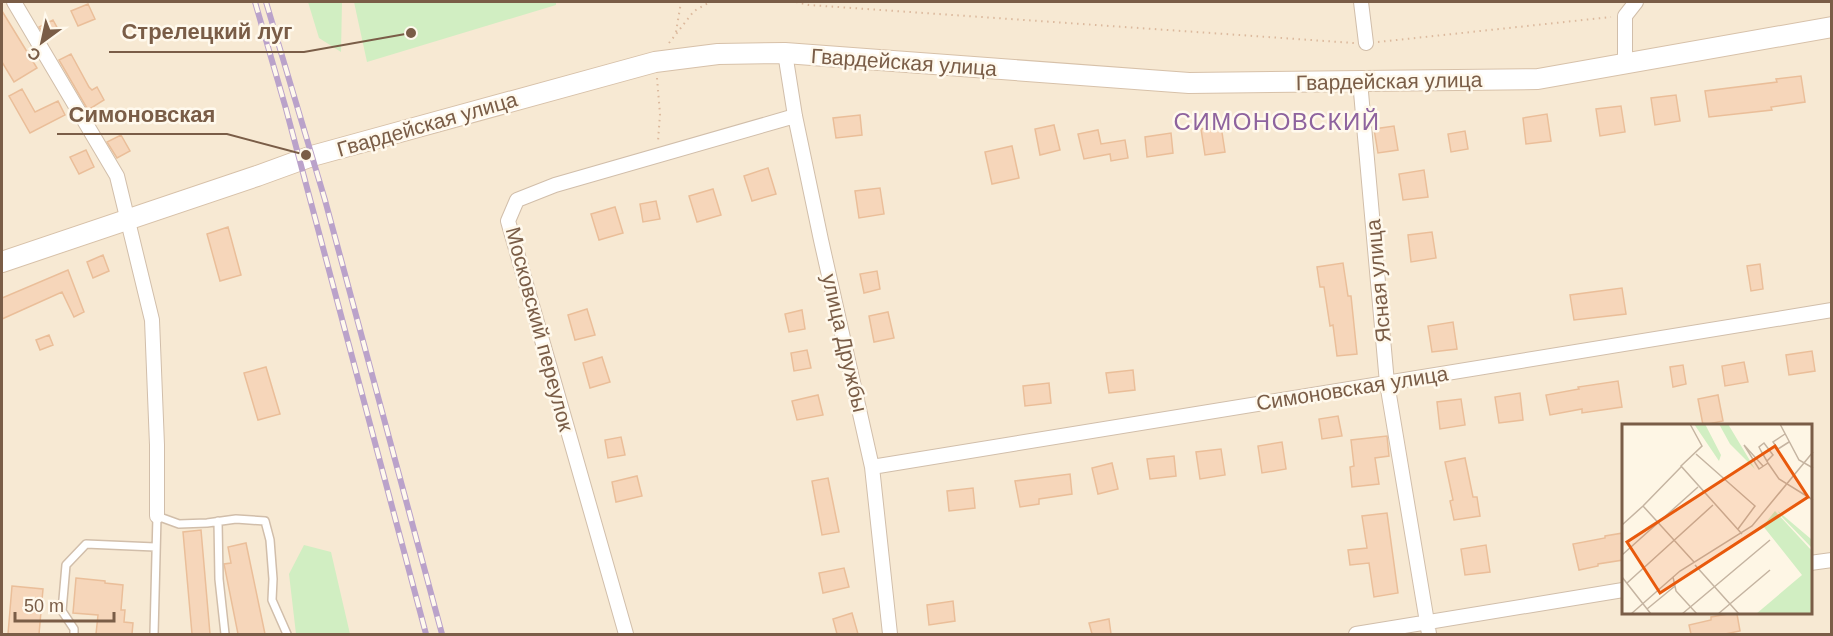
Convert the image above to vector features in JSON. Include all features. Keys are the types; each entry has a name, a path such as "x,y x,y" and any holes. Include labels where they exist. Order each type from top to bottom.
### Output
{"street":[{"path":"14,2 117,176 152,320 157,516"},
{"path":"1360,2 1366,43"},
{"path":"1625,63 1625,16 1636,2"},
{"name":"Гвардейская улица","path":"2,262 312,156 644,64 718,54 785,53 1189,83 1538,79 1832,27"},
{"name":"улица Дружбы","path":"785,53 795,116 872,466 890,634"},
{"name":"Ясная улица","path":"1360,81 1387,382 1428,629"},
{"name":"Московский переулок","path":"626,634 508,221 517,200 555,185 795,116"},
{"name":"Симоновская улица","path":"872,466 1832,310"},
{"path":"1812,563 1832,560"},
{"path":"1356,634 1428,629 1622,590"}],"lane":[{"path":"154,634 157,516 178,524 236,519 265,521 271,550 272,600 287,634"},
{"path":"218,521 219,579 225,634"},
{"path":"74,634 74,629 62,611 66,565 86,544 155,547"}],"path":[{"path":"675,34 681,2"},
{"name":"Гвардейская улица","path":"796,2 833,7 1335,43 1366,43 1625,16"}],"shaded area":[{"path":"2,2 1831,2 1831,634 2,634"}],"green space":[{"path":"308,2 342,2 341,52 319,38"},
{"path":"354,2 556,2 556,5 367,62"},
{"path":"304,545 331,552 350,634 296,634 289,574"}],"building":[{"path":"88,4 95,19 78,26 71,11"},
{"path":"2,11 37,68 14,82 2,62"},
{"path":"53,20 59,31 46,38 39,27"},
{"path":"71,54 89,87 92,90 97,87 104,100 88,110 59,60"},
{"path":"1801,76 1805,102 1771,107 1772,110 1709,117 1705,91 1777,82 1776,79"},
{"path":"22,89 35,112 58,101 65,115 30,133 9,96"},
{"path":"1676,95 1680,121 1655,125 1651,98"},
{"path":"1621,106 1625,132 1600,136 1596,109"},
{"path":"1547,114 1551,141 1526,144 1523,118"},
{"path":"860,115 862,135 836,138 833,118"},
{"path":"1054,125 1060,150 1040,155 1035,129"},
{"path":"1221,126 1225,152 1205,155 1201,129"},
{"path":"1394,126 1398,150 1378,153 1374,129"},
{"path":"1098,130 1101,144 1125,140 1128,158 1111,161 1110,154 1084,159 1078,134"},
{"path":"1465,131 1468,149 1451,152 1448,134"},
{"path":"1171,133 1173,153 1147,157 1145,137"},
{"path":"121,135 130,151 117,158 107,142"},
{"path":"1012,146 1019,178 992,184 985,152"},
{"path":"86,150 94,167 79,174 70,157"},
{"path":"768,168 776,194 752,201 744,176"},
{"path":"1424,170 1428,197 1403,200 1399,174"},
{"path":"880,188 884,214 859,218 855,191"},
{"path":"713,189 721,215 697,222 689,196"},
{"path":"656,201 660,219 643,222 640,204"},
{"path":"615,207 623,233 599,240 591,214"},
{"path":"228,227 241,275 220,281 207,234"},
{"path":"1432,232 1436,258 1411,262 1408,235"},
{"path":"103,255 109,271 93,278 87,262"},
{"path":"1343,263 1348,296 1351,296 1357,354 1337,356 1333,325 1330,326 1324,287 1320,287 1317,267"},
{"path":"1760,264 1763,289 1751,291 1747,266"},
{"path":"68,270 84,312 74,317 62,292 2,319 2,298"},
{"path":"877,271 880,289 864,293 860,274"},
{"path":"1622,288 1626,314 1574,320 1570,295"},
{"path":"587,309 595,335 575,340 568,315"},
{"path":"802,310 805,329 789,332 785,314"},
{"path":"888,312 894,338 874,342 869,316"},
{"path":"1453,322 1457,349 1432,352 1428,326"},
{"path":"49,335 53,345 40,350 36,340"},
{"path":"807,350 811,368 794,371 791,353"},
{"path":"1812,351 1815,371 1789,375 1786,355"},
{"path":"602,357 610,382 590,388 583,363"},
{"path":"1744,362 1748,382 1725,386 1722,366"},
{"path":"1683,365 1686,384 1673,387 1670,367"},
{"path":"266,367 280,414 258,420 244,373"},
{"path":"1133,370 1135,390 1109,393 1106,373"},
{"path":"1618,381 1622,407 1582,413 1582,409 1550,415 1546,395"},
{"path":"1049,383 1051,403 1025,406 1023,386"},
{"path":"1520,393 1523,420 1499,423 1495,397"},
{"path":"818,395 823,415 797,420 792,401"},
{"path":"1718,395 1723,421 1703,424 1698,399"},
{"path":"1461,399 1465,425 1440,429 1437,402"},
{"path":"1338,416 1342,436 1322,439 1319,419"},
{"path":"1387,436 1389,456 1375,458 1379,484 1352,487 1350,467 1354,466 1351,440"},
{"path":"621,437 625,455 608,458 605,440"},
{"path":"1282,442 1286,469 1262,473 1258,446"},
{"path":"1221,449 1225,475 1200,479 1196,452"},
{"path":"1174,456 1176,476 1150,479 1147,459"},
{"path":"1465,458 1473,497 1477,497 1480,516 1454,520 1450,501 1453,500 1445,462"},
{"path":"1112,463 1118,489 1098,494 1092,468"},
{"path":"1070,474 1072,494 1039,499 1039,504 1020,507 1015,481"},
{"path":"637,476 642,496 616,502 612,482"},
{"path":"828,478 839,532 822,535 812,481"},
{"path":"973,488 975,508 949,511 947,491"},
{"path":"1387,513 1398,593 1374,597 1369,563 1350,565 1348,550 1367,548 1362,516"},
{"path":"201,530 210,634 192,634 183,532"},
{"path":"1622,533 1622,560 1579,570 1573,544 1605,538 1605,536"},
{"path":"246,543 265,634 238,634 224,564 231,563 228,547"},
{"path":"1486,545 1490,572 1465,575 1461,549"},
{"path":"844,568 849,587 823,593 819,573"},
{"path":"76,578 123,585 121,610 125,610 124,622 133,623 132,634 96,634 98,615 73,613"},
{"path":"12,586 43,589 39,634 8,634"},
{"path":"953,601 955,621 929,625 927,605"},
{"path":"852,613 858,634 837,634 833,619"},
{"path":"1737,615 1740,631 1725,634 1691,634 1689,625 1711,620 1711,617"},
{"path":"1109,619 1111,634 1092,634 1089,623"}],"railway":[{"path":"255,2 286,109 426,634"},
{"path":"266,2 325,200 442,634"}],"place":[{"name":"Стрелецкий луг","path":"411,33"},
{"name":"Симоновская","path":"306,155"}],"district":[{"name":"СИМОНОВСКИЙ","path":"1277,121"}]}
